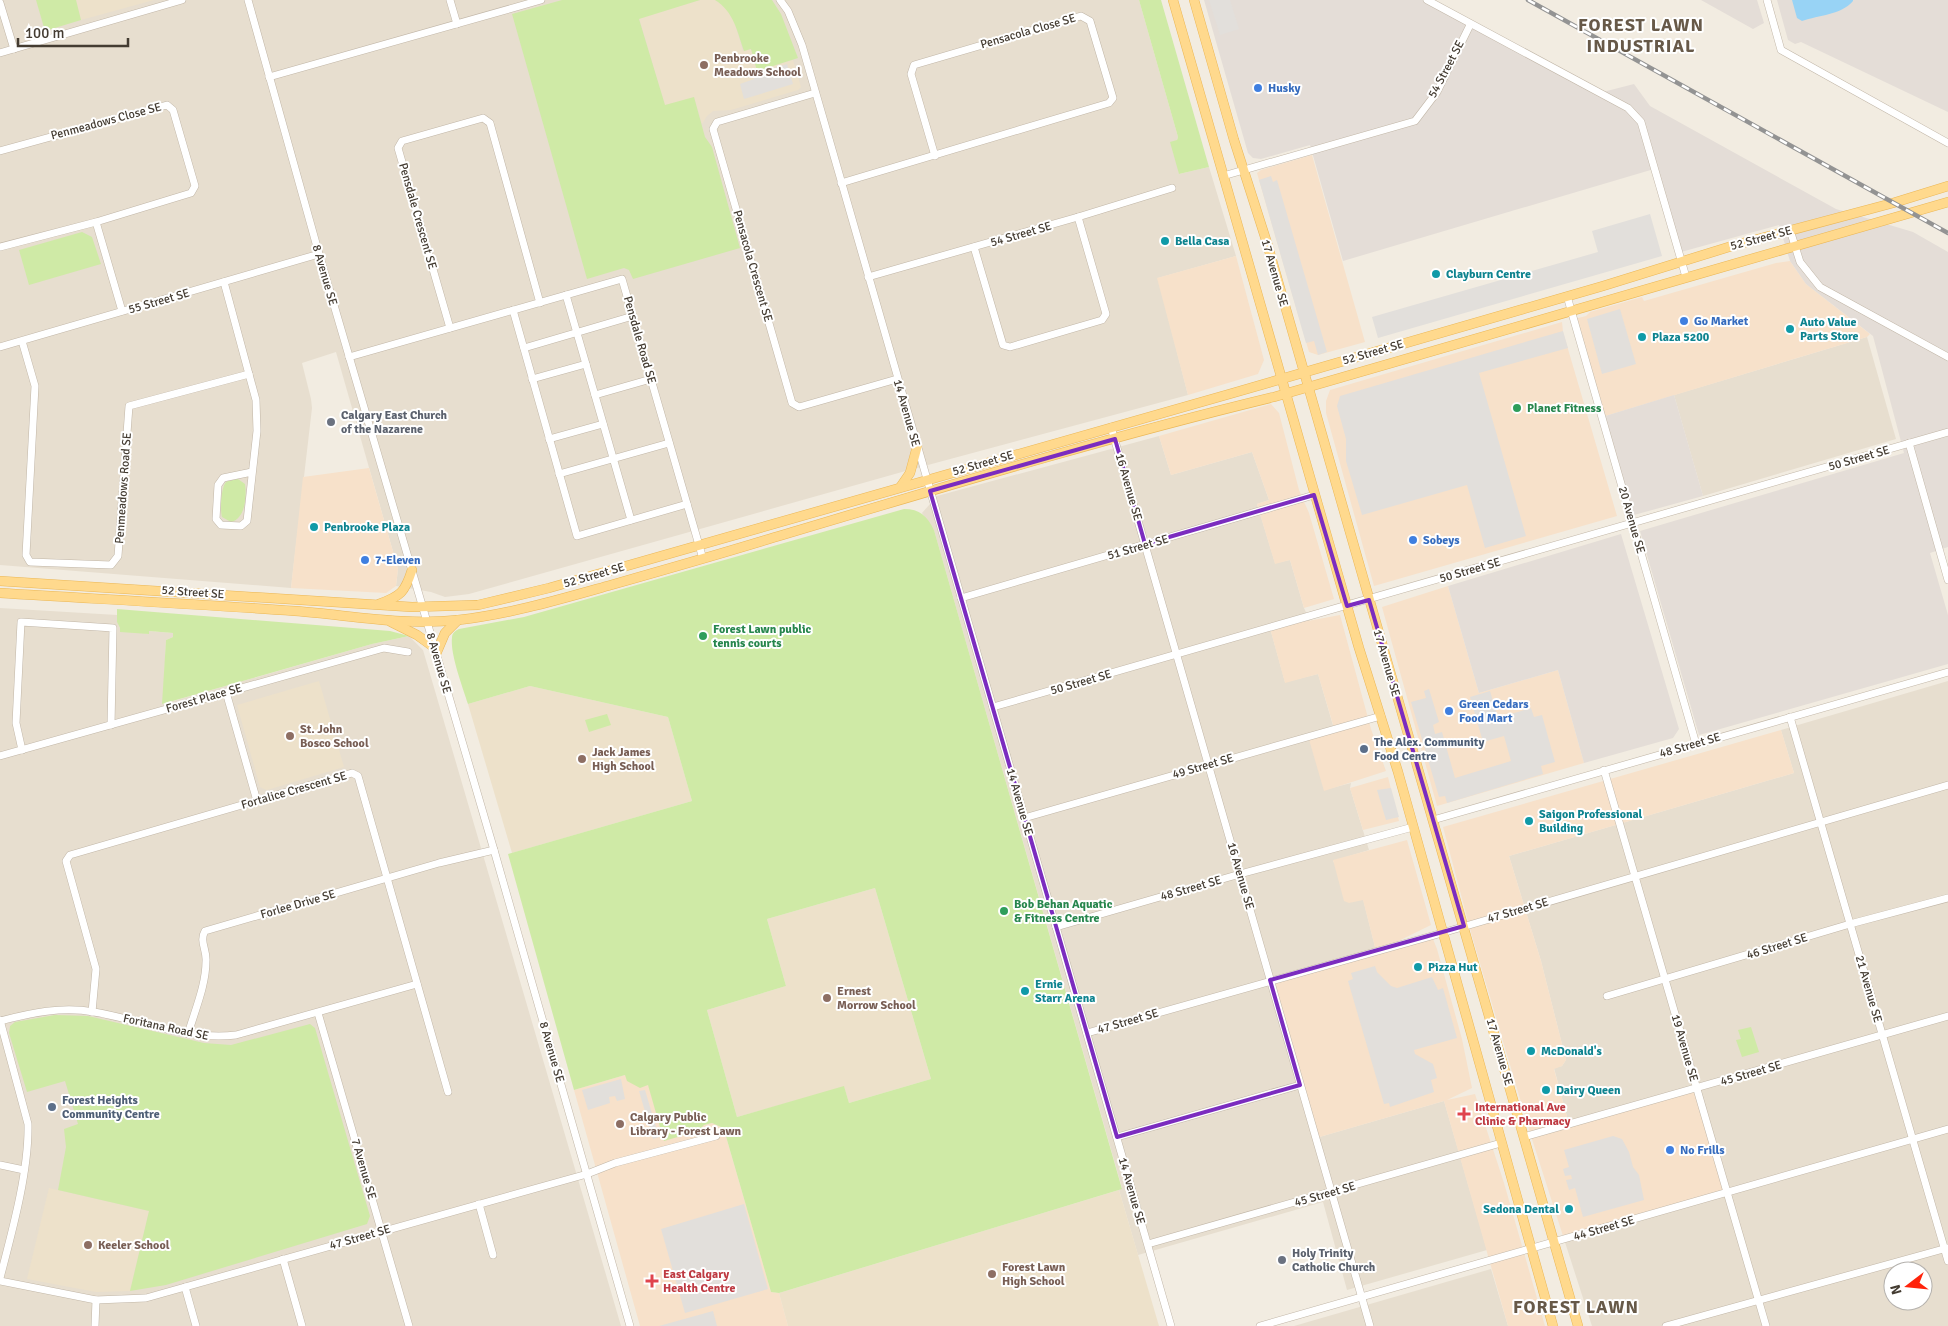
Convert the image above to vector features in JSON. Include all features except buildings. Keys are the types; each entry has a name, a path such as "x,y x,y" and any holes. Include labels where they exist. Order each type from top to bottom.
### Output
{"main road":[{"name":"17 Avenue SE","path":"1173,0 1314,495 1413,827 1553,1326"},
{"name":"17 Avenue SE","path":"1194,0 1243,170 1267,243 1578,1326"},
{"name":"52 Street SE","path":"0,581 198,592 374,606 423,607 478,604 504,599 1281,379 1681,261 1948,186"},
{"name":"52 Street SE","path":"0,593 299,611 389,621 458,620 542,605 930,491 1308,387 1948,202"},
{"path":"901,486 910,473 917,448"},
{"path":"374,606 395,598 402,592 407,585 412,570"},
{"path":"389,621 417,634 435,651 445,633 458,620"}],"street":[{"path":"0,53 182,0"},
{"name":"8 Avenue SE","path":"248,0 319,254 494,850 630,1326"},
{"path":"450,0 457,24"},
{"path":"269,77 541,0"},
{"name":"14 Avenue SE","path":"780,0 788,11 802,45 1171,1326"},
{"path":"1427,0 1628,108 1641,122 1686,277"},
{"path":"1767,0 1782,50 1948,143"},
{"path":"0,3 14,49"},
{"name":"Pensacola Close SE","path":"841,183 934,156 1109,103 1113,98 1090,21 1081,16 914,65 911,74 934,156"},
{"name":"54 Street SE","path":"1223,176 1415,122 1437,92 1470,24"},
{"name":"Pensacola Crescent SE","path":"815,93 716,122 713,129 789,395 792,403 799,407 898,379"},
{"name":"Penmeadows Close SE","path":"0,150 167,104 173,110 195,186 191,193 96,222 0,247"},
{"name":"Pensdale Crescent SE","path":"450,328 398,148 402,141 442,129 482,118 490,122 540,302"},
{"name":"54 Street SE","path":"868,277 1172,188"},
{"path":"974,247 1003,345 1010,347 1102,320 1106,314 1078,217"},
{"path":"96,222 122,311"},
{"path":"1790,230 1800,262 1820,287 1948,358"},
{"name":"55 Street SE","path":"0,348 319,254"},
{"name":"Pensdale Road SE","path":"349,357 622,279 703,559"},
{"path":"224,282 256,400 258,419 247,521 241,526 221,525 216,519 218,485 224,478 252,472"},
{"path":"566,295 631,520"},
{"name":"20 Avenue SE","path":"1567,296 1696,744"},
{"path":"513,310 577,536 687,504"},
{"path":"524,348 633,316"},
{"name":"Penmeadows Road SE","path":"22,341 36,386 26,555 30,562 111,565 118,556 129,406 249,374"},
{"path":"532,379 586,364"},
{"path":"595,395 651,379"},
{"path":"549,439 603,424"},
{"name":"16 Avenue SE","path":"1111,427 1370,1326"},
{"name":"50 Street SE","path":"992,707 1948,432"},
{"path":"559,474 670,443"},
{"path":"1909,443 1948,580"},
{"name":"51 Street SE","path":"961,598 1314,495"},
{"path":"22,750 16,723 21,622 113,628 111,725"},
{"name":"Forest Place SE","path":"0,756 384,648 408,652"},
{"name":"48 Street SE","path":"1433,820 1948,672"},
{"path":"226,692 257,800"},
{"name":"49 Street SE","path":"1024,818 1381,716"},
{"name":"21 Avenue SE","path":"1790,717 1948,1261"},
{"name":"19 Avenue SE","path":"1604,770 1766,1326"},
{"name":"Fortalice Crescent SE","path":"92,1012 96,969 66,861 70,855 352,772 358,776 448,1092"},
{"name":"47 Street SE","path":"1086,1032 1464,926 1948,785"},
{"name":"48 Street SE","path":"1056,927 1413,827"},
{"name":"Forlee Drive SE","path":"188,1034 204,980 207,959 202,937 205,930 439,863 494,850"},
{"name":"46 Street SE","path":"1607,996 1850,924 1948,898"},
{"name":"Foritana Road SE","path":"0,1021 33,1012 61,1010 92,1012 188,1034 216,1038 236,1035 318,1013 417,984"},
{"name":"7 Avenue SE","path":"318,1013 410,1326"},
{"name":"45 Street SE","path":"1524,1137 1948,1016"},
{"path":"0,1021 28,1124 24,1170 0,1279"},
{"path":"1117,1138 1300,1085"},
{"name":"44 Street SE","path":"1260,1326 1948,1129"},
{"name":"47 Street SE","path":"0,1279 96,1300 146,1298 587,1174 615,1163 716,1136"},
{"name":"45 Street SE","path":"1148,1244 1502,1143"},
{"path":"0,1165 24,1170"},
{"path":"479,1204 493,1255"},
{"path":"1666,1326 1946,1249"},
{"path":"283,1259 302,1326"},
{"path":"185,1287 196,1326"},
{"path":"95,1326 96,1300"}],"highlighted area":[{"path":"1115,439 1145,544 1314,495 1347,606 1369,600 1464,926 1270,980 1300,1085 1117,1137 930,491"}],"shaded area":[{"path":"0,0 1139,0 1178,137 1179,174 1209,167 1236,256 1158,278 1188,395 902,472 469,594 445,597 431,592 396,586 398,569 336,352 302,363 312,408 291,588 0,565"},
{"path":"76,0 154,0 81,20"},
{"name":"Penbrooke Meadows School","path":"700,0 715,0 724,6 733,17 743,51 751,49 757,70 793,60 801,87 798,90 731,110 713,111 702,124 694,97 665,106 639,18"},
{"path":"1204,0 1427,0 1599,93 1634,84 1650,106 1836,209 1913,232 1948,252 1948,547 1930,553 1948,615 1948,664 1699,735 1640,531 1904,453 1873,336 1806,284 1790,261 1779,225 1681,252 1654,169 1343,261 1310,145 1261,159 1253,158 1248,153"},
{"path":"1209,0 1230,0 1239,29 1220,35"},
{"path":"1701,0 1757,0 1764,23 1753,29"},
{"path":"1777,0 1948,0 1948,112 1801,42 1795,44 1788,40"},
{"path":"787,64 793,84 744,99 740,84 754,79 753,75"},
{"path":"1312,155 1365,342 1318,355 1309,352 1257,173 1261,170"},
{"path":"1271,176 1273,182 1277,180 1327,352 1318,355 1314,341 1306,343 1259,180"},
{"path":"1650,214 1662,256 1378,338 1372,317 1598,252 1592,231"},
{"path":"1236,256 1264,360 1258,374 1188,395 1157,278"},
{"path":"1790,261 1806,284 1870,334 1867,337 1602,417 1574,319 1586,316 1590,312 1642,297 1644,301 1776,263"},
{"path":"1620,309 1636,364 1602,374 1587,319"},
{"path":"1562,322 1563,332 1617,516 1374,586 1326,413 1326,401 1330,390"},
{"path":"1563,331 1568,348 1479,373 1526,536 1485,548 1467,485 1362,515 1346,461 1346,439 1337,406 1340,396"},
{"path":"1867,337 1896,439 1703,496 1674,395"},
{"path":"1674,395 1703,496 1634,515 1602,417"},
{"path":"1271,404 1279,413 1299,490 1309,513 1334,599 1304,608 1290,560 1275,564 1257,504 1269,500 1252,452 1171,475 1159,436"},
{"path":"1159,436 1171,475 1252,452 1269,500 1257,504 1275,563 1290,560 1304,608 1310,621 1270,628 1285,682 1318,674 1334,729 1324,790 1351,783 1350,788 1369,850 1333,861 1356,901 1363,899 1376,951 1316,1138 1444,1101 1487,1250 1347,1290 1323,1202 1138,1255 1119,1190 1122,1188 934,530 922,513 937,496"},
{"path":"369,468 398,569 396,586 386,593 291,588 303,477"},
{"path":"1621,534 1679,729 1673,738 1584,763 1558,670 1479,693 1448,586"},
{"path":"1448,586 1479,693 1558,670 1584,763 1437,806 1382,607"},
{"path":"0,608 117,615 120,628 149,634 149,631 173,633 173,637 166,640 163,704 372,644 409,636 423,650 621,1326 0,1326"},
{"path":"1340,615 1371,729 1386,771 1324,791 1308,736 1334,728 1318,674 1285,683 1270,628"},
{"name":"St. John Bosco School","path":"319,681 344,767 267,790 260,787 237,705"},
{"path":"1948,681 1948,1326 1592,1326 1563,1236 1569,1124 1554,1068 1562,1066 1566,1060 1541,961 1509,856 1794,773 1781,730"},
{"name":"Jack James High School","path":"530,686 668,717 692,801 512,853 468,704"},
{"path":"1429,689 1439,722 1433,725 1435,734 1442,732 1455,778 1511,761 1504,736 1483,742 1470,697 1490,691 1498,718 1531,708 1534,717 1542,715 1555,762 1541,766 1543,774 1447,803 1445,796 1439,797 1411,702 1426,698 1424,691"},
{"path":"1781,730 1794,773 1509,856 1541,961 1566,1060 1562,1066 1554,1069 1569,1124 1697,1088 1727,1192 1563,1236 1531,1136 1472,936 1443,827"},
{"path":"1388,777 1399,821 1363,830 1350,788"},
{"path":"1391,788 1399,817 1386,820 1377,790"},
{"path":"1407,840 1431,925 1382,949 1433,939 1462,1039 1472,1088 1447,1100 1475,1094 1504,1183 1545,1326 1508,1326 1444,1101 1316,1138 1270,980 1376,951 1363,900 1349,903 1344,901 1333,860"},
{"name":"Ernest Morrow School","path":"875,888 931,1079 849,1103 844,1087 737,1117 707,1010 786,986 767,919"},
{"path":"1375,966 1377,972 1391,986 1397,988 1432,977 1438,990 1443,988 1457,1038 1414,1050 1415,1054 1433,1064 1437,1078 1431,1080 1434,1092 1390,1107 1389,1103 1384,1104 1348,981 1353,979 1351,973"},
{"path":"625,1075 648,1085 704,1125 712,1123 721,1127 725,1133 771,1292 779,1293 788,1326 640,1326 574,1090"},
{"path":"621,1079 625,1099 617,1101 615,1096 609,1097 610,1103 588,1110 582,1090"},
{"path":"645,1090 659,1137 653,1139 639,1091"},
{"path":"1613,1136 1622,1139 1629,1152 1633,1167 1639,1175 1644,1200 1583,1217 1575,1188 1569,1190 1566,1180 1572,1179 1571,1175 1565,1176 1563,1169 1569,1167 1564,1150"},
{"name":"Keeler School","path":"49,1188 149,1211 130,1291 96,1292 27,1279"},
{"name":"Forest Lawn High School","path":"1119,1190 1159,1326 788,1326 779,1293"},
{"path":"744,1204 768,1289 685,1313 661,1229"},
{"path":"1491,1269 1508,1326 1294,1326"},
{"path":"713,1311 717,1326 659,1326"}],"green space":[{"path":"36,0 76,0 81,20 45,31"},
{"path":"562,0 700,0 639,19 665,105 694,97 705,137 712,147 740,248 633,279 629,270 624,268 587,279 512,14"},
{"path":"715,0 772,0 781,14 798,58 757,71 751,49 744,51 731,16"},
{"path":"1139,0 1161,0 1209,167 1179,174 1170,142 1177,140 1178,137"},
{"path":"82,232 92,237 101,264 29,285 19,250"},
{"path":"238,479 245,484 246,495 242,512 236,520 231,522 222,517 221,514 222,494 226,482"},
{"path":"904,509 914,510 926,517 934,530 1122,1189 779,1293 771,1292 725,1133 721,1127 712,1123 704,1125 698,1131 664,1141 648,1085 640,1088 627,1081 625,1075 574,1090 508,854 692,801 668,717 530,686 468,704 453,653 453,633 459,629 524,617","holes":["875,888 931,1079 849,1103 844,1086 737,1117 707,1010 786,986 767,919"]},
{"path":"117,609 390,631 409,636 372,644 162,704 166,640 173,637 173,633 149,631 149,634 120,632 117,622"},
{"path":"607,714 611,725 589,732 585,720"},
{"path":"55,1015 88,1016 204,1043 231,1045 310,1024 315,1028 370,1216 367,1224 166,1285 130,1291 149,1211 58,1190 66,1147 64,1129 78,1124 65,1081 27,1092 9,1033 10,1026 15,1022"},
{"path":"1751,1027 1759,1052 1742,1057 1736,1040 1741,1039 1738,1030"}],"water":[{"path":"1792,0 1853,1 1836,12 1802,21 1797,18"}],"railway":[{"path":"1528,0 1948,233"}],"place":[{"name":"Penbrooke Meadows School","path":"704,65"},
{"name":"Husky","path":"1258,88"},
{"name":"Bella Casa","path":"1165,241"},
{"name":"Clayburn Centre","path":"1436,274"},
{"name":"Go Market","path":"1684,321"},
{"name":"Auto Value Parts Store","path":"1790,329"},
{"name":"Plaza 5200","path":"1642,337"},
{"name":"Planet Fitness","path":"1517,408"},
{"name":"Calgary East Church of the Nazarene","path":"331,422"},
{"name":"Penbrooke Plaza","path":"314,527"},
{"name":"Sobeys","path":"1413,540"},
{"name":"7-Eleven","path":"365,560"},
{"name":"Forest Lawn public tennis courts","path":"703,636"},
{"name":"Green Cedars Food Mart","path":"1449,711"},
{"name":"St. John Bosco School","path":"290,736"},
{"name":"The Alex. Community Food Centre","path":"1364,749"},
{"name":"Jack James High School","path":"582,759"},
{"name":"Saigon Professional Building","path":"1529,821"},
{"name":"Bob Behan Aquatic & Fitness Centre","path":"1004,911"},
{"name":"Pizza Hut","path":"1418,967"},
{"name":"Ernie Starr Arena","path":"1025,991"},
{"name":"Ernest Morrow School","path":"827,998"},
{"name":"McDonald's","path":"1531,1051"},
{"name":"Dairy Queen","path":"1546,1090"},
{"name":"Forest Heights Community Centre","path":"52,1107"},
{"name":"International Ave Clinic & Pharmacy","path":"1464,1114"},
{"name":"Calgary Public Library - Forest Lawn","path":"620,1124"},
{"name":"No Frills","path":"1670,1150"},
{"name":"Sedona Dental","path":"1569,1209"},
{"name":"Keeler School","path":"88,1245"},
{"name":"Holy Trinity Catholic Church","path":"1282,1260"},
{"name":"Forest Lawn High School","path":"992,1274"},
{"name":"East Calgary Health Centre","path":"652,1281"}],"district":[{"name":"FOREST LAWN INDUSTRIAL","path":"1641,35"},
{"name":"FOREST LAWN","path":"1576,1307"}]}
